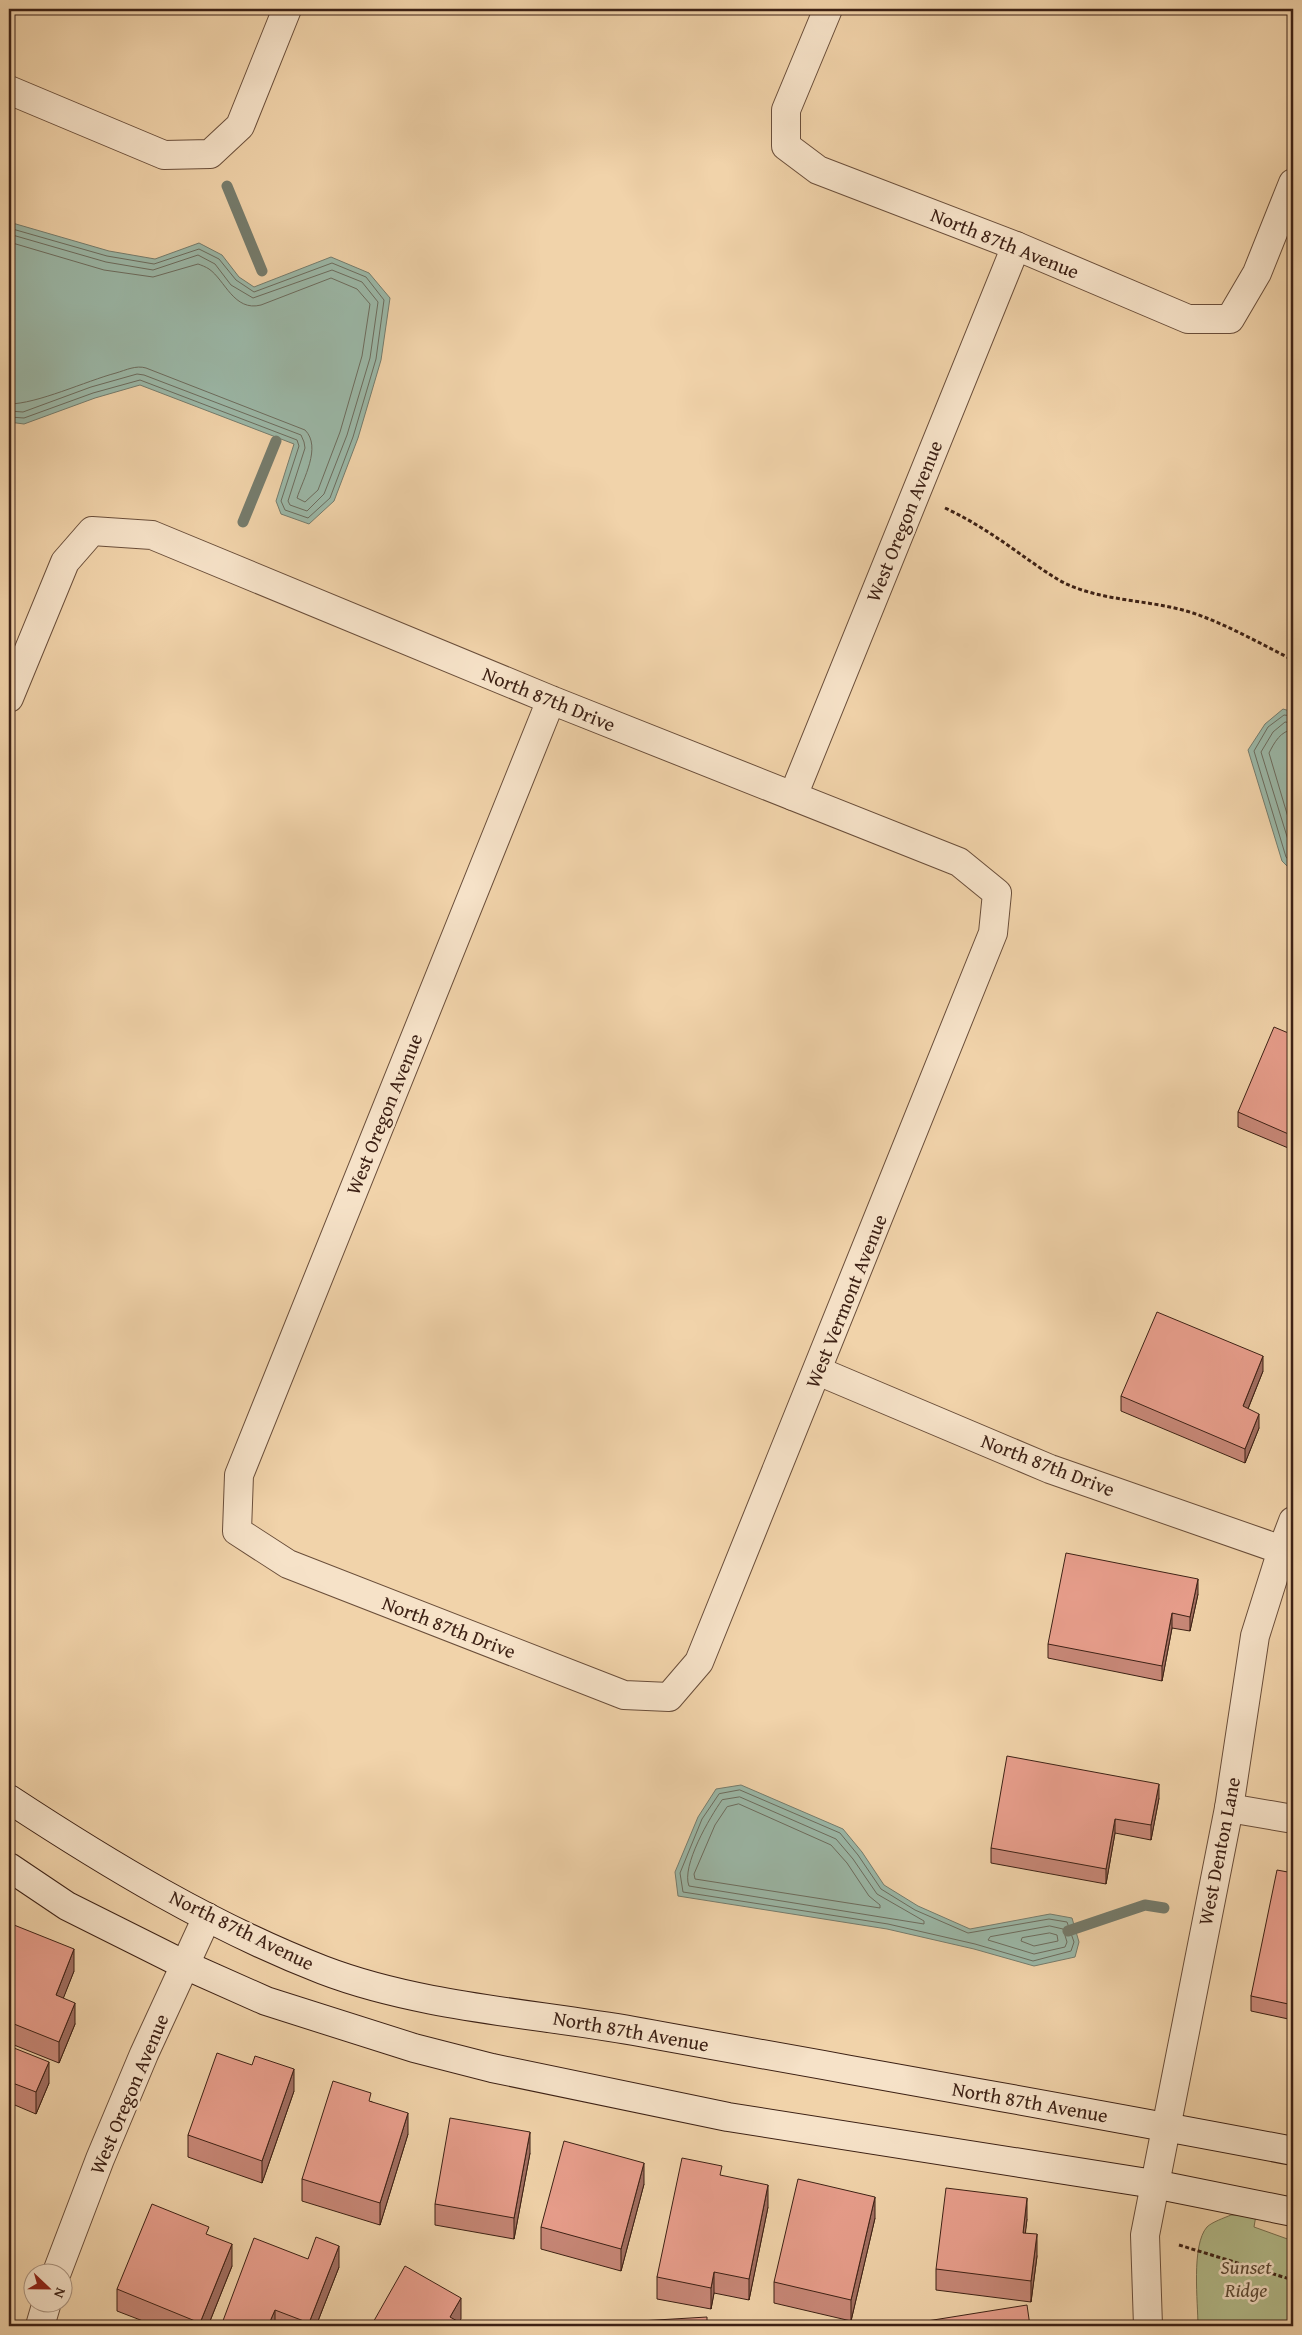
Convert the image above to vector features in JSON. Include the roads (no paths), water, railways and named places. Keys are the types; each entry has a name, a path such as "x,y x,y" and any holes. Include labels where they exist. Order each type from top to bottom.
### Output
{"street":[{"path":"9,90 164,155 210,154 240,126 287,9"},
{"name":"North 87th Avenue","path":"828,9 786,110 786,146 818,170 1016,246 1188,319 1230,319 1257,273 1293,183"},
{"name":"West Oregon Avenue","path":"793,796 1016,246"},
{"name":"North 87th Drive","path":"9,698 65,562 92,531 152,535 551,700 959,862 997,893"},
{"name":"West Oregon Avenue","path":"237,1531 239,1475 551,700"},
{"name":"West Vermont Avenue","path":"669,1697 699,1662 818,1371 993,933 997,893"},
{"name":"North 87th Drive","path":"818,1371 1050,1469 1282,1550"},
{"name":"West Denton Lane","path":"1148,2326 1145,2235 1154,2184 1228,1808 1256,1636 1282,1550 1293,1521"},
{"name":"North 87th Drive","path":"237,1531 288,1564 624,1695 669,1697"},
{"name":"North 87th Avenue","path":"9,1799 57,1831 206,1917 324,1970 416,1998 569,2019 1166,2126 1293,2151"},
{"path":"1228,1808 1293,1819"},
{"path":"9,1867 67,1906 185,1965 266,2001 334,2024 492,2068 728,2117 1154,2184 1293,2212"},
{"name":"West Oregon Avenue","path":"60,2262 100,2159 206,1917"},
{"path":"40,2326 44,2312"}],"water":[{"path":"9,222 109,251 155,259 199,243 222,255 239,277 254,287 331,257 369,273 390,298 381,360 358,438 334,501 309,524 281,514 276,501 294,444 140,385 95,398 24,424 9,422"},
{"path":"1283,709 1293,712 1293,872 1282,861 1248,750 1265,724"},
{"path":"741,1785 843,1829 862,1852 884,1885 918,1906 970,1929 1050,1914 1072,1918 1079,1942 1075,1957 1034,1966 974,1949 887,1929 678,1896 675,1872 698,1817 716,1789"}],"waterway":[{"path":"227,186 262,271"},
{"path":"243,522 276,441"},
{"path":"1068,1931 1145,1905 1164,1908"}],"park label":[{"name":"Sunset Ridge","path":"1246,2278"}]}
